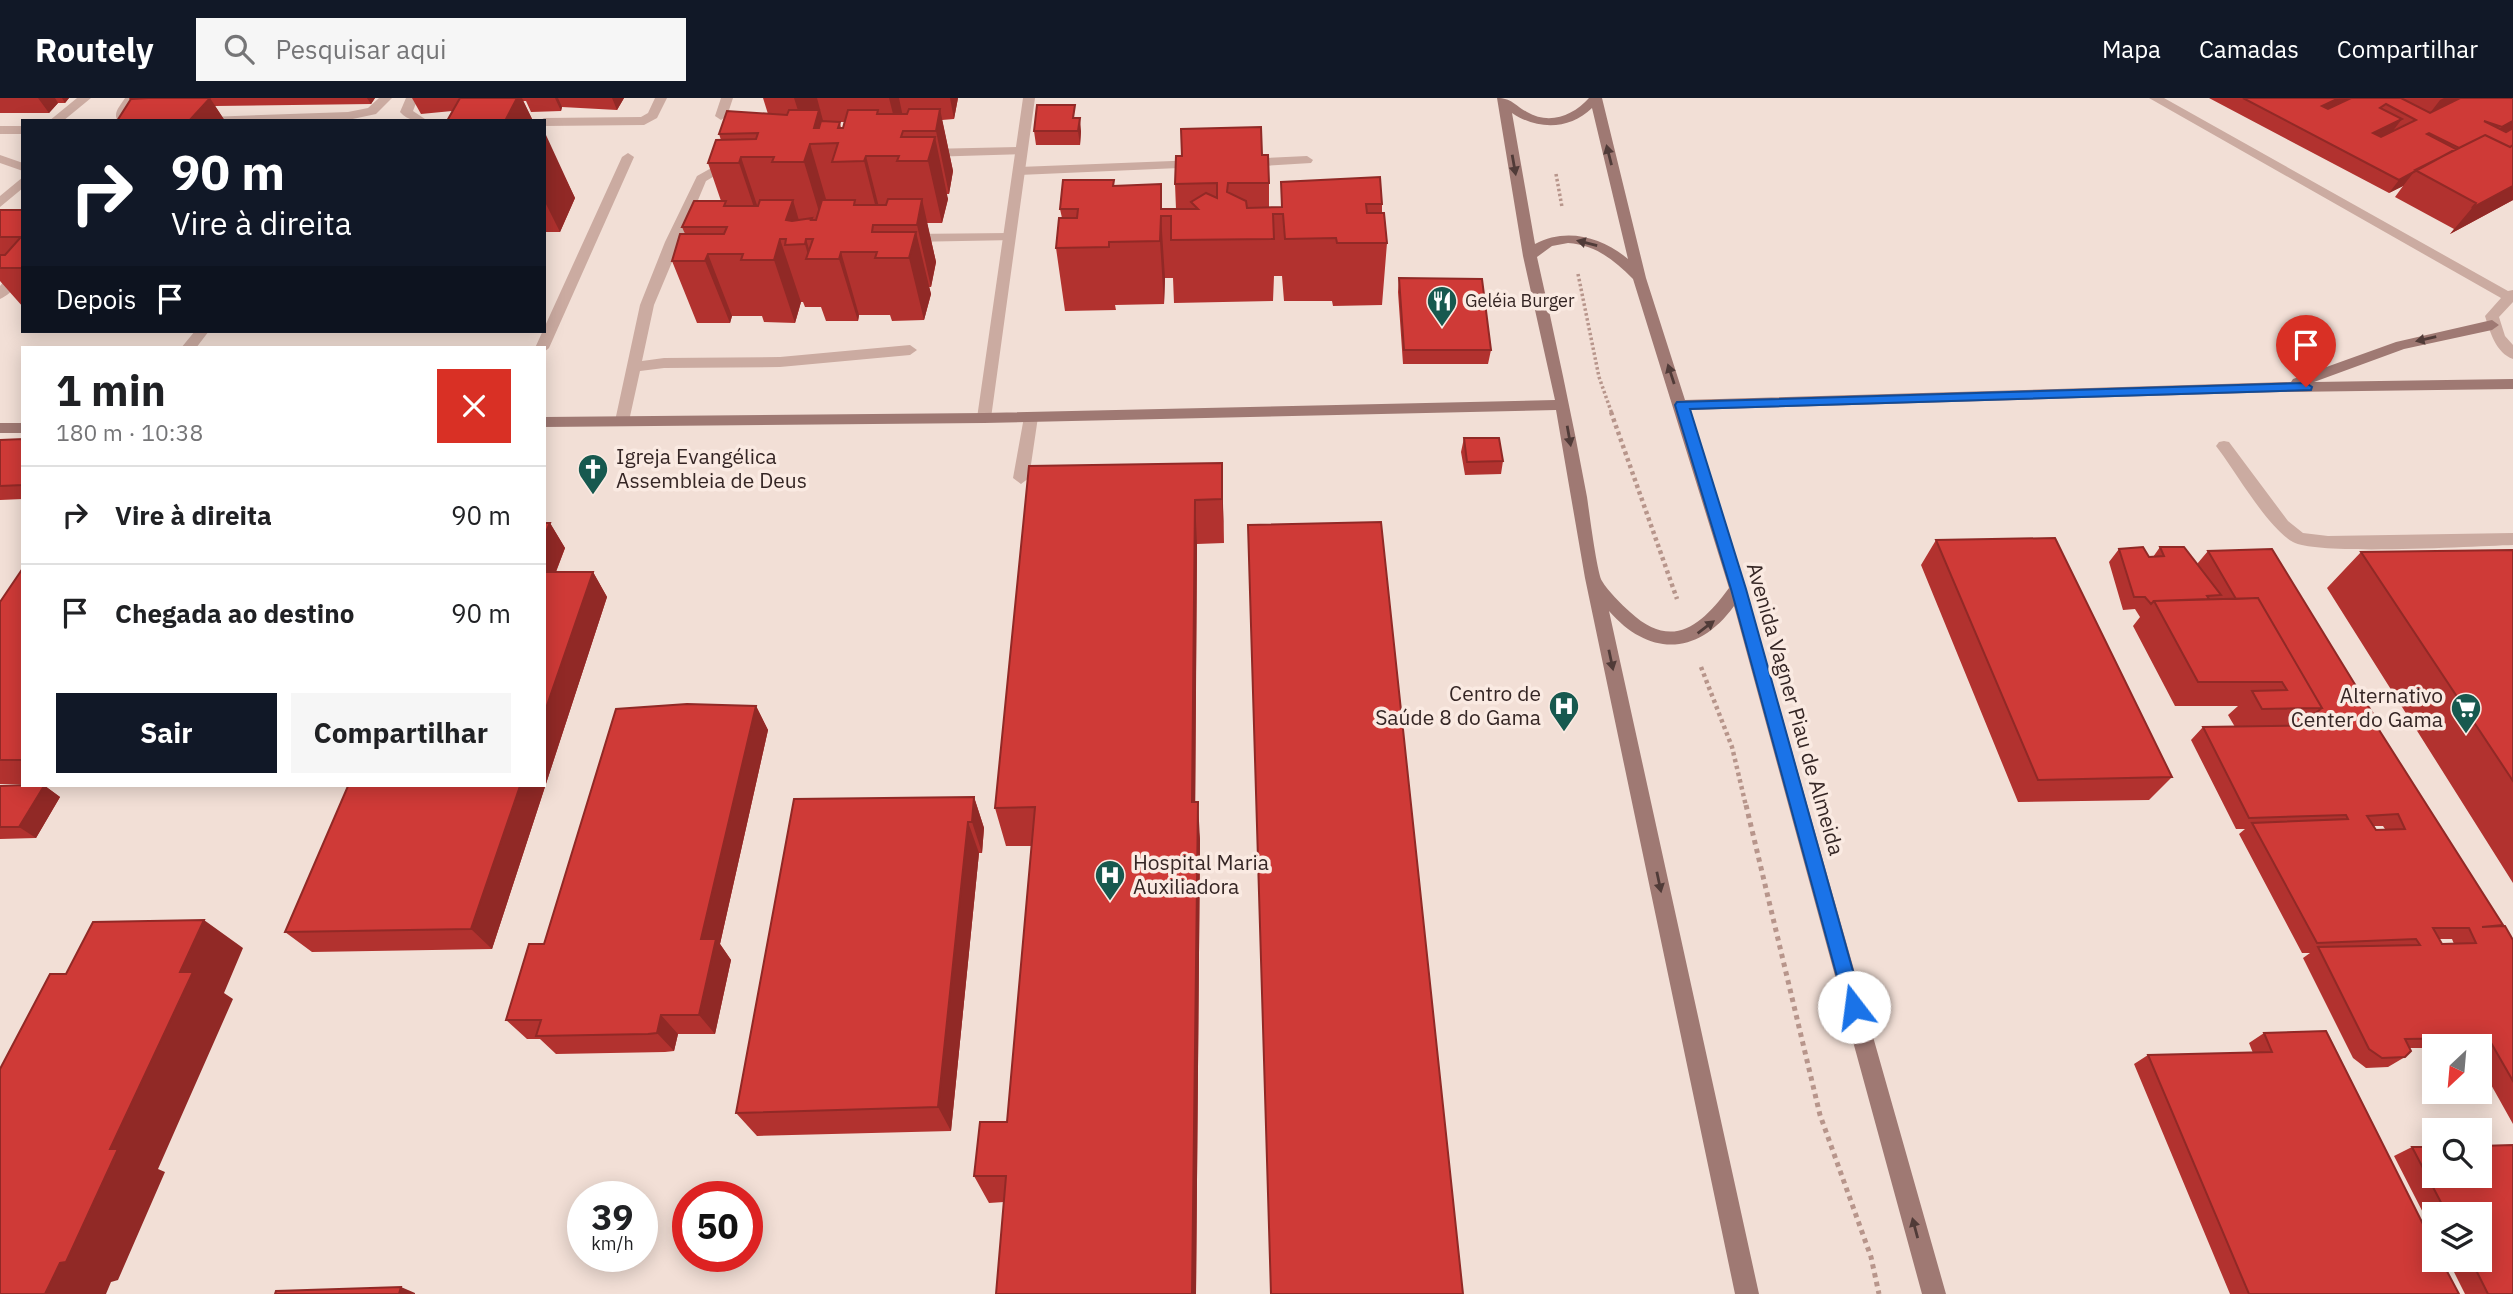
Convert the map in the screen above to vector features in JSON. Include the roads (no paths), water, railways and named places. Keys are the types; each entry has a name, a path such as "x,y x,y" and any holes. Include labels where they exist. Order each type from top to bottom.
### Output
{"main road":[{"path":"1503,98 1509,107 1525,117 1547,123 1569,121 1585,113 1595,98"},
{"path":"1503,98 1530,256 1563,405 1593,578 1748,1294"},
{"name":"Avenida Vagner Piau de Almeida","path":"1595,98 1639,278 1738,589 1934,1294"},
{"path":"1530,256 1537,247 1549,241 1568,239 1591,242 1611,252 1639,278"},
{"path":"2281,387 2402,345 2493,325"},
{"path":"1681,405 2281,387 2513,384"},
{"path":"546,422 984,418 1563,405"},
{"path":"0,428 21,428"},
{"path":"1593,578 1615,611 1630,624 1652,636 1690,638 1721,615 1738,589"}],"street":[{"path":"58,119 85,98"},
{"path":"124,119 122,112 131,98"},
{"path":"264,119 348,116 372,111 386,98"},
{"path":"412,98 406,112 418,119"},
{"path":"546,122 643,121 653,115 661,98"},
{"path":"722,116 727,98"},
{"path":"984,418 1029,98"},
{"path":"2155,98 2511,296 2492,316 2498,337 2513,354"},
{"path":"0,130 21,130"},
{"path":"911,154 1022,151"},
{"path":"542,346 628,157"},
{"path":"622,421 647,304 679,242 701,178 716,167 746,158"},
{"path":"0,159 21,166"},
{"path":"1238,163 1307,160"},
{"path":"1019,171 1211,164"},
{"path":"0,204 21,183"},
{"path":"888,239 1010,237"},
{"path":"0,295 21,269"},
{"path":"633,367 664,363 780,362 910,351"},
{"path":"1021,478 1031,416"},
{"path":"2224,446 2282,524 2299,538 2328,542 2513,539"}],"place":[{"name":"Geléia Burger","path":"1442,328"},
{"name":"Igreja Evangélica Assembleia de Deus","path":"593,496"},
{"name":"Centro de Saúde 8 do Gama","path":"1564,733"},
{"name":"Alternativo Center do Gama","path":"2466,735"},
{"name":"Hospital Maria Auxiliadora","path":"1110,902"}]}
